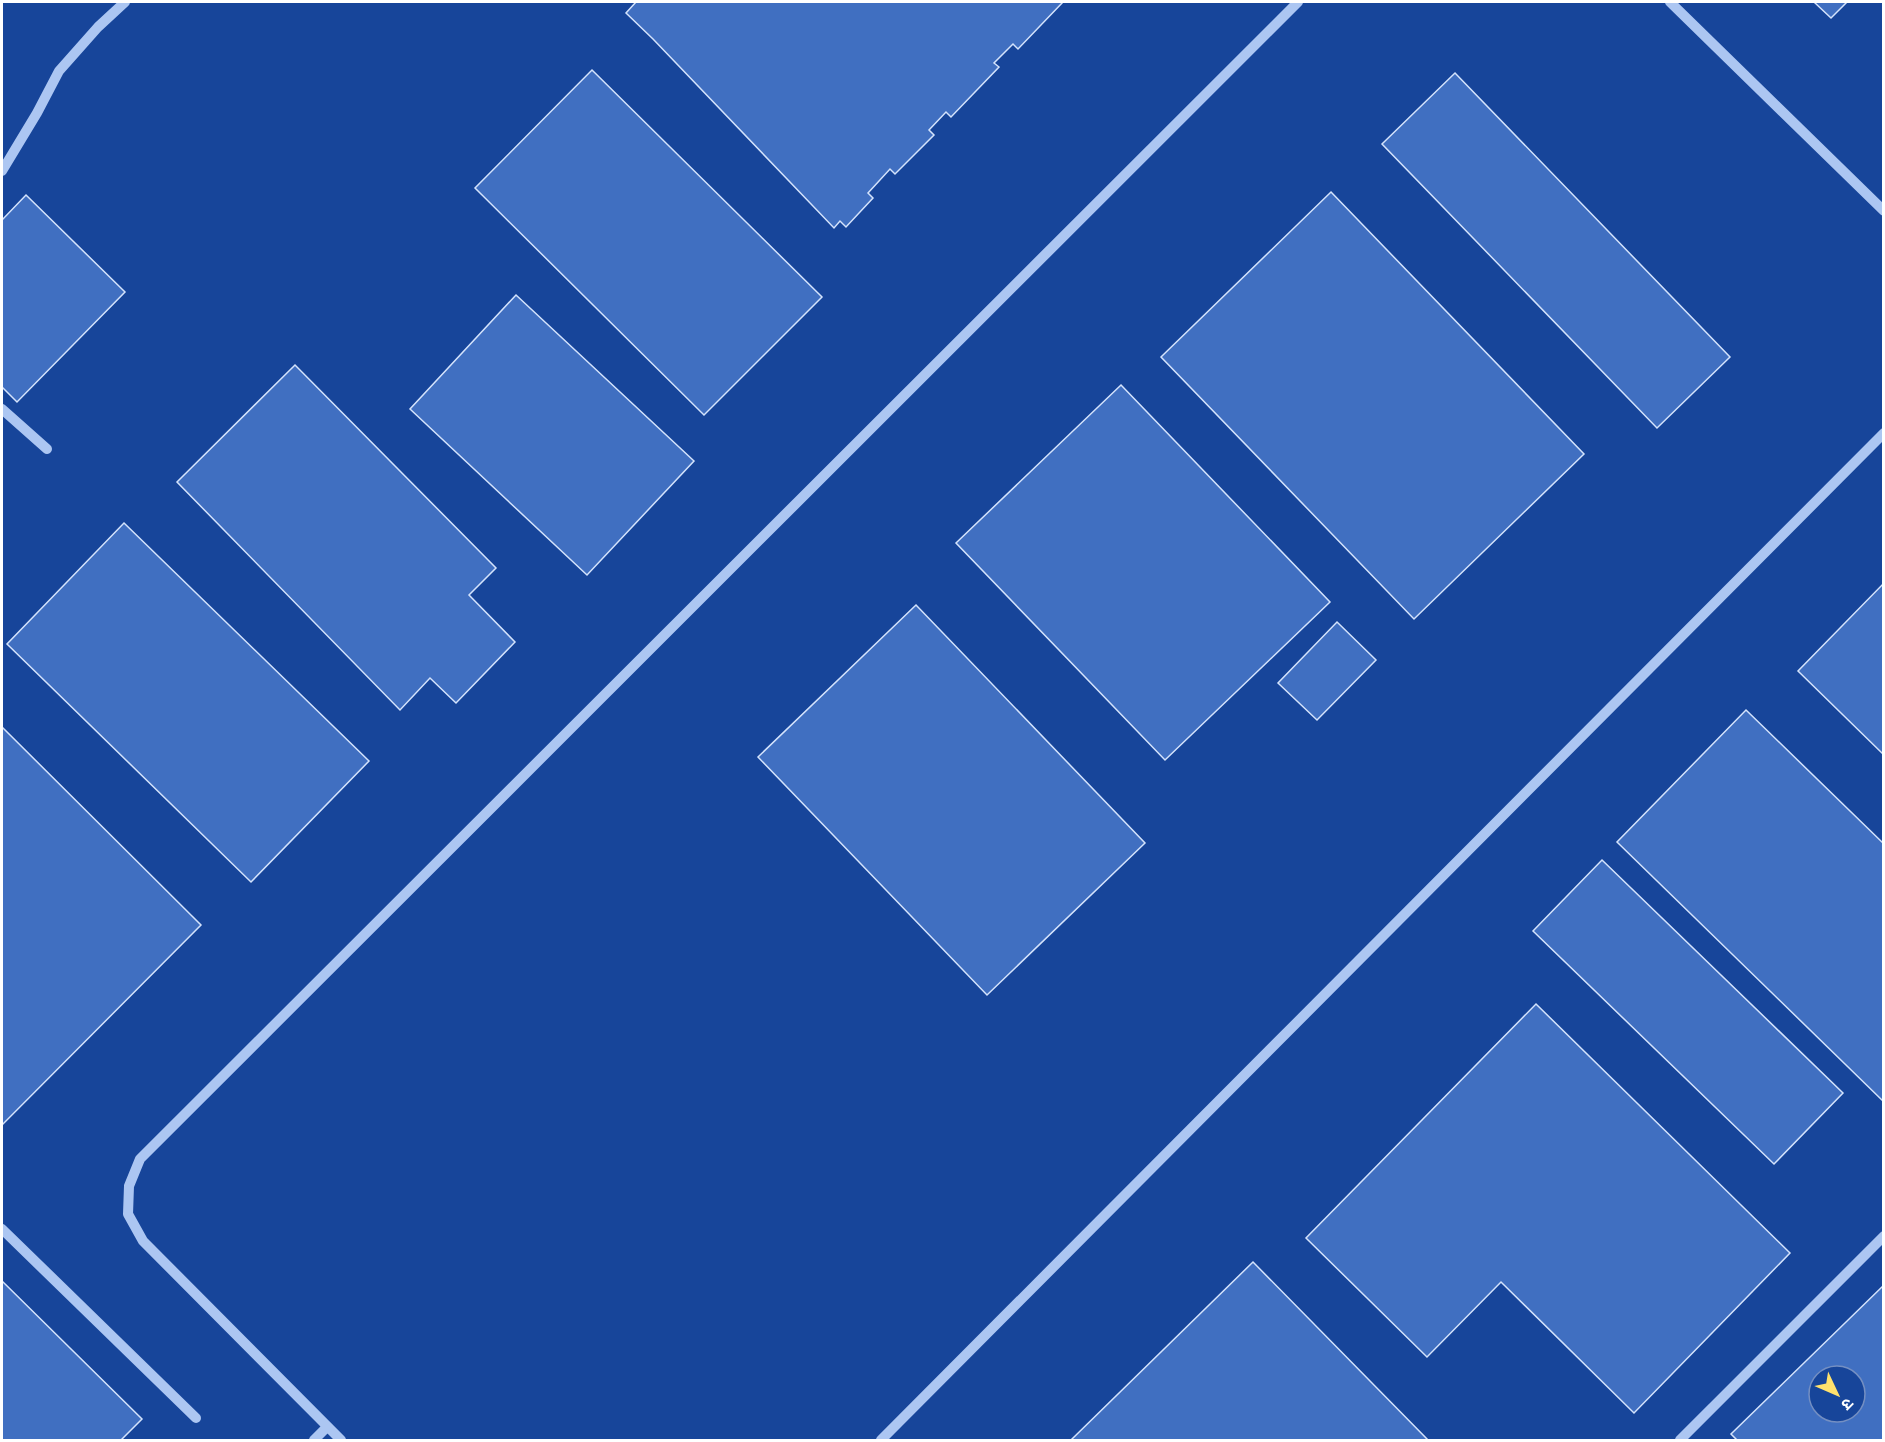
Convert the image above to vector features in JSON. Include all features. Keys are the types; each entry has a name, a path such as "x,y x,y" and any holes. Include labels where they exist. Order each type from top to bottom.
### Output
{"street":[{"path":"2,171 59,71 98,27 125,2"},
{"path":"341,1440 143,1241 128,1214 129,1186 140,1159 1298,2"},
{"path":"1670,2 1884,211"},
{"path":"2,409 47,449"},
{"path":"881,1440 1884,434"},
{"path":"2,1229 196,1418"},
{"path":"1680,1440 1884,1236"},
{"path":"314,1440 327,1427"}],"building":[{"path":"636,2 1063,2 1018,49 1013,44 994,63 999,67 951,117 946,112 929,130 934,135 895,174 890,169 868,193 873,198 846,227 840,221 834,228 626,13"},
{"path":"1814,2 1847,2 1831,18"},
{"path":"592,70 822,297 704,415 475,188"},
{"path":"1455,73 1730,357 1657,428 1382,144"},
{"path":"1331,192 1584,454 1414,619 1161,357"},
{"path":"26,195 125,292 17,402 2,387 2,220"},
{"path":"516,295 694,461 587,575 410,409"},
{"path":"295,365 496,568 469,595 515,642 456,703 430,678 400,710 177,482"},
{"path":"1121,385 1330,602 1165,760 956,543"},
{"path":"124,523 369,761 251,882 7,644"},
{"path":"1884,583 1884,755 1798,671"},
{"path":"916,605 1145,843 987,995 758,757"},
{"path":"1337,622 1376,660 1317,720 1278,683"},
{"path":"1746,710 1884,844 1884,1102 1617,842"},
{"path":"2,727 201,925 2,1125"},
{"path":"1602,860 1843,1093 1774,1164 1533,931"},
{"path":"1536,1004 1790,1253 1634,1413 1501,1282 1427,1357 1306,1238"},
{"path":"1253,1262 1428,1440 1071,1440"},
{"path":"2,1281 142,1419 121,1440 2,1440"},
{"path":"1884,1285 1884,1440 1737,1440 1731,1434"}]}
